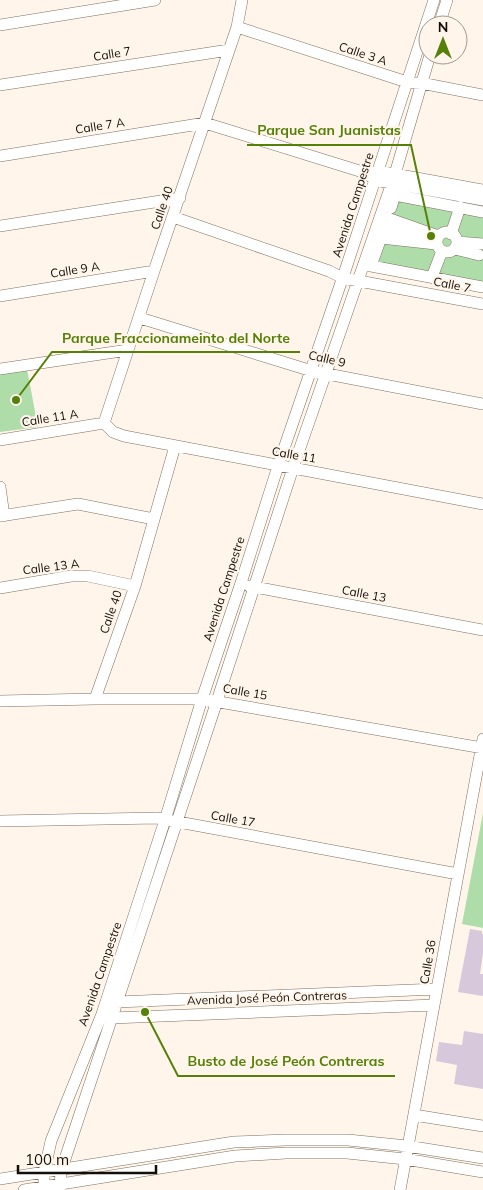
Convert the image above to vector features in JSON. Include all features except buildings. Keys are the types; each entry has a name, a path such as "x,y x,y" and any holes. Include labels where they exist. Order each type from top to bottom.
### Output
{"street":[{"path":"0,25 155,0"},
{"name":"Calle 40","path":"104,423 237,27 242,0"},
{"name":"Avenida Campestre","path":"60,1188 61,1171 202,699 278,466 345,273 373,175 434,0"},
{"path":"442,15 447,0"},
{"name":"Calle 3 A","path":"237,27 407,82 483,95"},
{"name":"Calle 7","path":"0,84 229,50"},
{"name":"Avenida Campestre","path":"112,1000 177,822 293,468 394,179 427,65"},
{"path":"204,123 373,175 483,200"},
{"name":"Calle 7 A","path":"0,156 204,123"},
{"path":"394,179 483,190"},
{"path":"483,212 395,195 372,266 483,287"},
{"path":"0,226 180,198"},
{"path":"436,278 457,207"},
{"name":"Calle 7","path":"173,217 329,271 360,276 483,304"},
{"path":"384,228 481,250"},
{"path":"384,228 446,242"},
{"name":"Calle 9 A","path":"0,296 154,271"},
{"name":"Calle 7","path":"360,276 483,292"},
{"name":"Calle 9","path":"140,318 312,371 483,404"},
{"path":"0,369 128,350"},
{"name":"Calle 11 A","path":"0,440 104,423"},
{"name":"Calle 11","path":"104,423 113,432 124,436 483,504"},
{"name":"Calle 40","path":"95,699 135,586 175,446"},
{"path":"0,487 2,516 78,504 154,519"},
{"name":"Calle 13 A","path":"0,588 71,576 88,576 135,586"},
{"name":"Calle 13","path":"241,583 483,630"},
{"name":"Calle 15","path":"0,701 202,699 482,745"},
{"name":"Calle 36","path":"400,1190 482,745"},
{"name":"Calle 17","path":"0,820 157,818 458,874"},
{"name":"Avenida José Peón Contreras","path":"112,1000 278,996 437,989"},
{"path":"277,1012 278,996"},
{"name":"Avenida José Peón Contreras","path":"107,1016 277,1012 434,1005"},
{"name":"Avenida Campestre","path":"44,1187 44,1173 51,1141 107,1016"},
{"path":"414,1115 483,1126"},
{"path":"0,1179 61,1171 234,1142 348,1140 407,1146 483,1158"},
{"path":"24,1190 44,1187 60,1188 236,1156 286,1153 347,1153 483,1172"}],"green space":[{"path":"393,191 483,207 483,288 369,267"},
{"path":"27,369 38,427 0,432 0,374"},
{"path":"483,813 483,928 462,924"}],"place":[{"name":"Parque San Juanistas","path":"431,236"},
{"name":"Parque Fraccionameinto del Norte","path":"16,400"},
{"name":"Busto de José Peón Contreras","path":"145,1012"}]}
